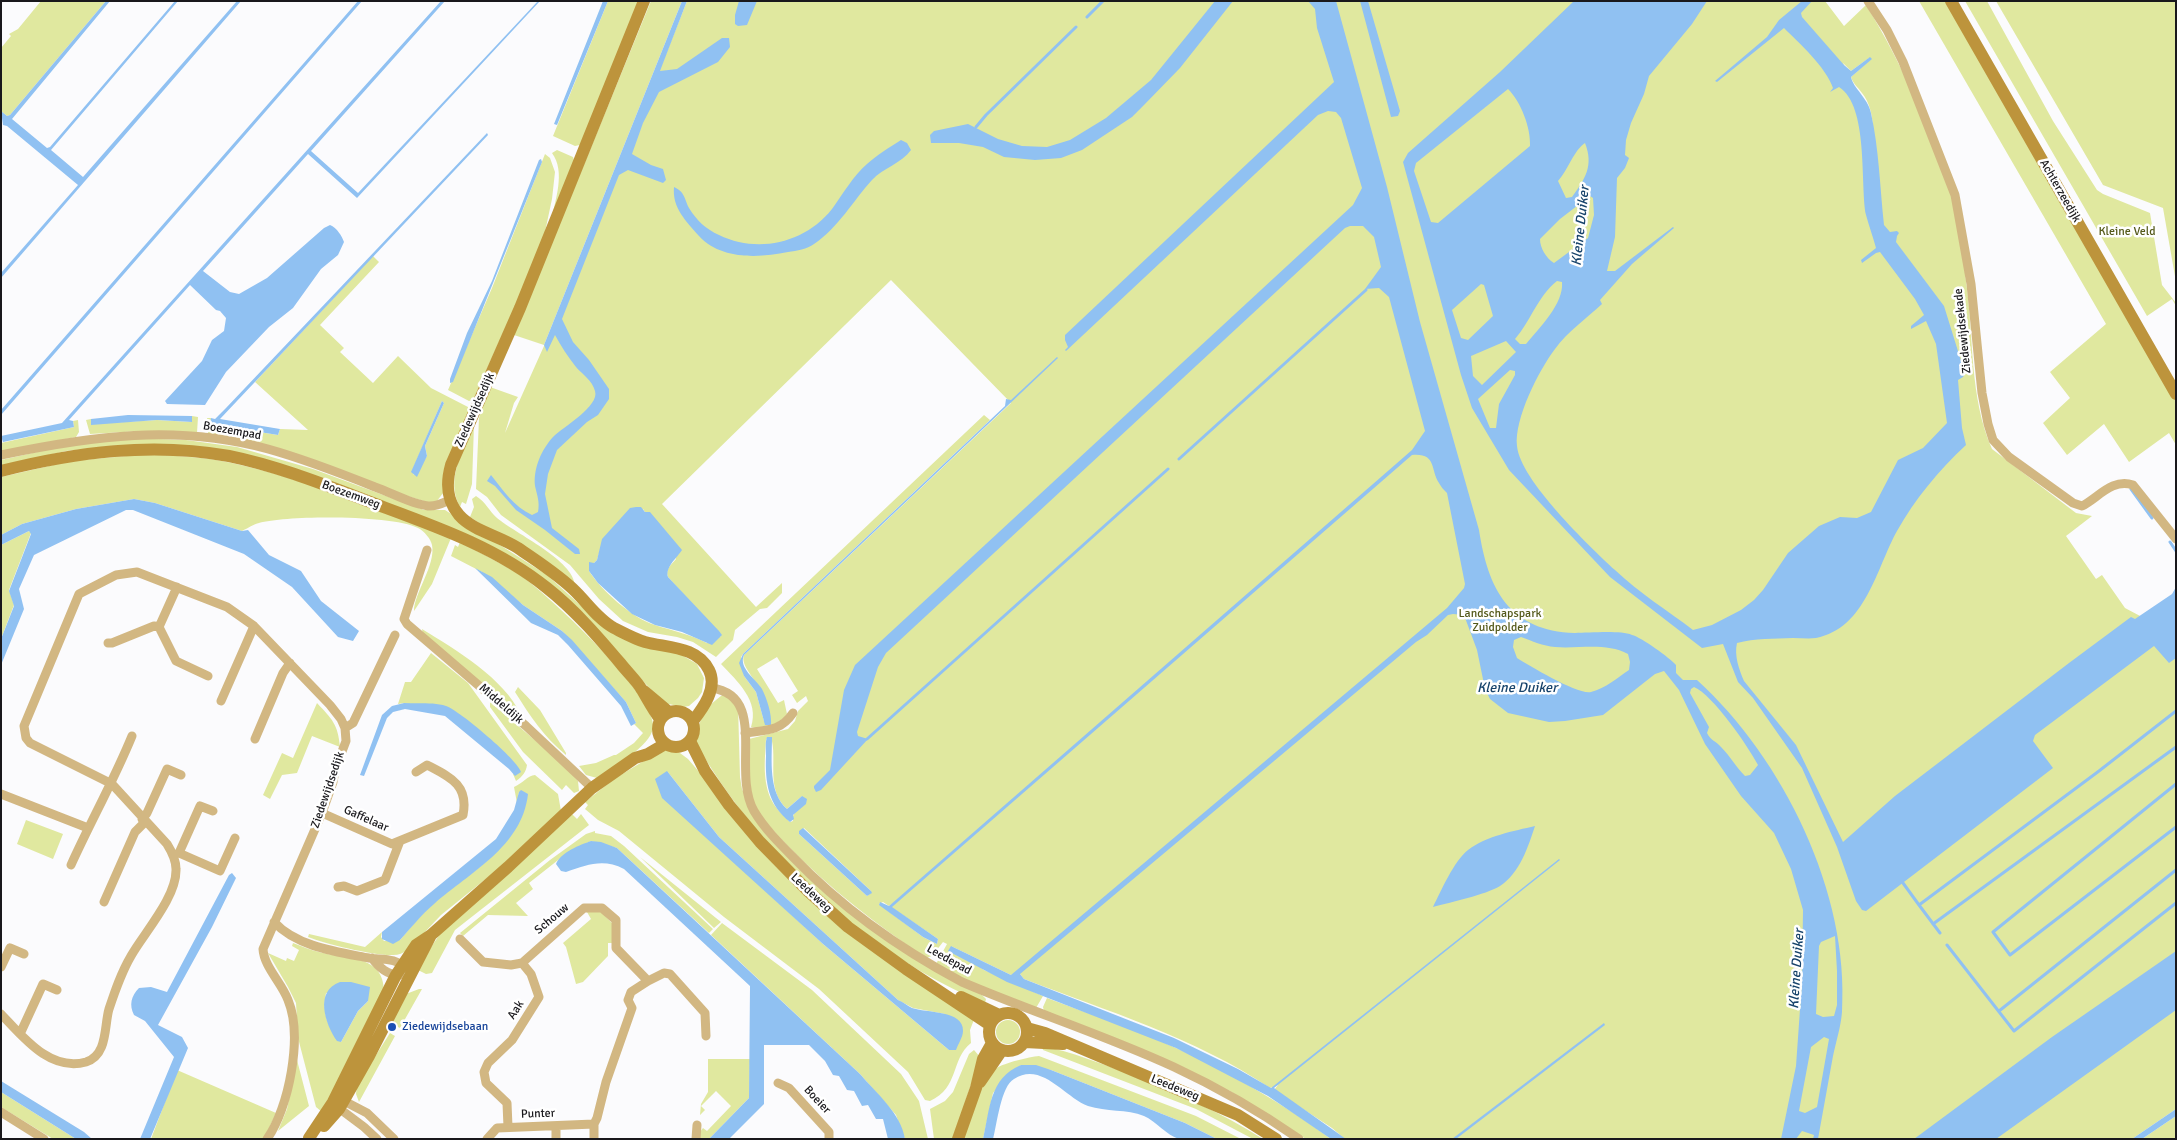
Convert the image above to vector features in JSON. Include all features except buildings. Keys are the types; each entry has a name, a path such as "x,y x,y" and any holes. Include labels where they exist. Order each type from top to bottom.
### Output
{"main road":[{"name":"Ziedewijdsedijk","path":"450,500 447,487 451,465 520,308 644,1"},
{"name":"Achterzeedijk","path":"1951,1 2172,378 2176,394"},
{"name":"Boezemweg","path":"1,471 82,454 150,449 229,456 275,468 436,526 473,542 512,563 548,589 581,620 642,690 654,698 664,715"},
{"path":"450,500 460,516 510,543 536,561 574,591 612,627 645,642 677,647 698,657 709,669 712,677 709,693 703,708 689,717 664,715 657,729 662,739 676,748 686,744 694,728 689,717"},
{"path":"308,1138 339,1104 416,945 431,935 592,788 635,758 648,754 662,739"},
{"name":"Leedeweg","path":"686,744 729,805 760,842 808,891 848,927 906,969 990,1025"},
{"name":"Leedeweg","path":"941,991 963,997 1000,1015"},
{"path":"1008,1012 1016,1014 1023,1020 1027,1028 1025,1042 1015,1050 997,1047 989,1036 990,1025 1000,1015 1008,1012"},
{"name":"Leedeweg","path":"1027,1028 1045,1033 1238,1115 1276,1139"},
{"name":"Leedeweg","path":"1025,1042 1070,1045"},
{"path":"958,1139 976,1088 997,1047"}],"street":[{"name":"Ziedewijdsekade","path":"1868,1 1887,30 1903,62 1954,195 1971,284 1982,393 1988,424 1999,449 2073,502 2082,506 2112,486 2126,483 2133,485 2176,538"},
{"name":"Boezempad","path":"1,455 76,440 102,437 166,435 202,438 236,442 268,450 340,473 419,504 437,506 450,500"},
{"name":"Middeldijk","path":"427,550 404,619 406,624 534,732 592,788"},
{"path":"235,838 220,871 176,854 112,784 30,742 26,738 24,726 79,594 97,583 126,573 146,574 227,607 243,616 254,626 330,705 345,728"},
{"path":"159,627 177,587"},
{"path":"108,643 154,626 159,627"},
{"path":"221,701 254,626"},
{"path":"159,627 176,661 208,676"},
{"name":"Ziedewijdsedijk","path":"267,1139 279,1117 291,1070 294,1043 290,1003 264,956 263,948 322,813 333,782 334,770 346,741 345,728 353,722 395,635"},
{"path":"256,739 283,673 290,663"},
{"name":"Leedepad","path":"709,693 730,693 741,707 745,733 744,778 747,794 756,815 809,874 887,937 962,982 1173,1066 1219,1090 1299,1139"},
{"path":"745,733 775,729 786,723 793,713"},
{"path":"71,865 101,800 112,784 132,736"},
{"name":"Gaffelaar","path":"322,813 392,844 462,814 465,803 455,779 427,765 416,772"},
{"path":"104,902 135,832 144,821 167,769 181,775"},
{"path":"1,794 88,828"},
{"path":"1,1014 38,1052 59,1061 72,1064 88,1061 97,1054 104,1041 108,1013 116,988 132,955 160,911 172,885 177,870 176,854 200,806 213,812"},
{"name":"Gaffelaar","path":"338,887 344,886 357,891 385,880 400,841"},
{"name":"Schouw","path":"522,963 584,908 602,908 616,920 616,948 648,981"},
{"path":"274,922 284,932 316,947 372,958 382,958 402,971"},
{"path":"460,939 483,962 511,965 522,963"},
{"path":"1,967 10,948 24,954"},
{"name":"Aak","path":"508,1127 507,1103 486,1083 484,1072 488,1063 512,1040 539,996 532,974 522,963"},
{"path":"594,1139 594,1124 606,1082 632,1008 628,1000 631,992 664,973 670,974 706,1013 706,1036"},
{"path":"20,1034 43,984 57,990"},
{"name":"Boeier","path":"778,1083 789,1088 829,1132 828,1139"},
{"path":"339,1104 377,1139"},
{"path":"339,1104 367,1113 394,1139"},
{"path":"1,1112 44,1139"},
{"name":"Punter","path":"487,1139 497,1128 594,1124"},
{"path":"696,1139 697,1125"},
{"path":"556,1127 556,1139"}],"green space":[{"path":"41,1 106,1 10,115 7,116 1,111 1,48 11,36 9,34 18,29"},
{"path":"608,1 639,1 580,145 575,146 553,136"},
{"path":"651,1 682,1 544,345 514,335"},
{"name":"Landschapspark Zuidpolder","path":"687,1 1825,1 1844,26 1866,5 1893,52 1916,101 1936,151 1956,212 1961,241 1979,409 1992,449 2076,513 2092,516 2066,536 2096,579 2102,575 2125,608 2176,635 2176,1109 2132,1139 1345,1139 1332,1128 1274,1090 1278,1085 1270,1088 1242,1070 1182,1040 1119,1014 1024,979 1020,974 1011,975 951,946 984,970 1043,996 1036,1008 972,983 936,964 947,944 943,942 932,956 926,958 871,919 837,891 803,861 763,818 753,800 749,785 749,739 788,729 795,721 798,711 808,701 806,696 797,703 792,695 798,691 777,657 757,669 778,703 784,700 787,714 771,726 751,727 753,718 750,700 740,685 721,664 984,415 990,420 743,654 741,657 744,676 756,692 764,721 766,701 761,689 745,665 744,655 1011,403 891,280 662,504 756,607 782,583 782,593 767,608 760,609 735,630 733,640 716,657 693,642 648,632 623,621 599,599 570,565 501,515 487,497 476,489 479,418 490,387 518,397 514,403 505,433 600,221","holes":["1869,58 1871,59 1851,77 1869,105 1873,127 1843,63 1851,71","643,509 676,559 668,569 668,577 721,636 707,643 655,625 627,610 610,595 589,571 590,567 597,560 600,550","771,737 774,783 780,801 787,809 802,796 793,816 793,821 790,822 776,807 769,794 765,770 766,739","804,828 871,891 867,896 799,834","908,892 891,907 938,939 937,944 923,937 879,904 883,902 889,906"]},
{"path":"1919,1 1947,1 2176,402 2176,445 2169,433 2129,462 2104,424 2067,455 2043,423 2070,398 2050,372 2106,324"},
{"name":"Kleine Veld","path":"1965,1 1987,1 2053,121 2097,190 2150,213 2162,285 2176,303 2176,306 2172,299 2147,316"},
{"path":"1996,1 2176,1 2176,282 2163,208 2103,185"},
{"path":"557,150 573,157 574,160 551,222 559,177 556,161 552,153"},
{"path":"545,154 550,158 555,172 552,199 542,246 473,400 469,401 448,390 492,288"},
{"path":"373,256 379,262 320,325 344,348 340,352 373,383 398,356 431,388 468,407 469,410 443,493 437,501 430,503 208,434 207,418 211,418 210,424 278,435 280,429 308,430 255,382","holes":["442,401 444,403 425,446 427,456 414,475 412,471"]},
{"path":"192,416 198,417 197,433 141,431 90,434 86,420 91,419 91,424 157,420 192,422"},
{"path":"78,420 79,432 76,437 1,452 1,443 74,427 73,421"},
{"path":"474,425 472,484 466,504 462,502 460,507 454,486 455,476 457,465"},
{"path":"133,438 186,440 237,447 313,469 424,510 445,510 547,575 600,623 680,654 697,664 704,678 702,692 689,706 683,707 664,703 548,583 300,470 120,445 66,451 1,466 1,460 64,446"},
{"path":"149,454 212,459 260,470 343,496 451,538 432,584 414,611 417,596 431,561 432,545 423,531 405,524 364,519 315,518 273,520 253,525 242,531 155,503 134,499 76,509 22,524 1,535 1,477 71,461"},
{"path":"476,496 497,518 555,557 572,576 575,586 470,517 474,507 472,499"},
{"path":"29,531 31,533 9,590 14,605 1,639 1,545"},
{"path":"460,542 517,573 531,583 620,670 650,713 653,728 645,742 638,749 597,778 586,775 579,766 596,763 616,755 634,743 643,733 634,724 636,723 626,702 562,631 523,605 482,572 451,556 455,545 458,547"},
{"path":"422,629 464,656 491,677 503,689 521,715 423,635"},
{"path":"431,653 468,683 527,765 524,774 516,781 513,774 518,774 460,715 404,703 398,704 405,682 411,682"},
{"path":"518,687 540,710 566,755 551,741 532,718 515,692"},
{"path":"724,694 738,705 740,777 742,789 755,817 881,937 936,972 982,995 986,999 985,1003 942,983 900,958 859,929 820,896 784,861 751,823 721,783 696,743 703,715 711,704"},
{"path":"490,702 563,764 578,781 579,791 574,793 566,785 562,790 523,752 490,707"},
{"path":"317,703 327,713 336,727 340,747 312,736 297,773 282,775 270,799 263,795 282,753 293,758"},
{"path":"662,750 676,750 688,759 793,881 975,1017 970,1030 971,1043 964,1050 951,1081 940,1095 930,1101 925,1100 908,1072 819,989 724,917 619,831 598,820 585,809 588,805 585,802 614,779","holes":["667,771 719,837 898,1000 913,1008 945,1014 949,1050 823,944 716,845"]},
{"path":"535,775 558,794 561,811 503,865 441,915 408,950 395,955 375,954 308,937 309,934 365,947 382,932 381,937 384,941 400,940 429,907 477,869 502,846 512,833 527,797 519,792 517,803 514,787 530,776"},
{"path":"572,814 577,819 581,814 589,825 455,930 432,973 426,974 416,969 440,934"},
{"path":"26,820 63,834 53,859 17,844"},
{"path":"595,831 595,833 611,836 624,846 713,929 709,933 617,848 591,841 567,853 529,883 533,889 516,903 528,916 488,915 463,936 460,933 550,860 586,834"},
{"path":"640,857 721,922 714,928"},
{"path":"587,912 601,912 612,923 612,943 608,943 608,956 583,982 576,984 566,947 563,943 591,919"},
{"path":"722,923 812,990 901,1074 919,1101 928,1139 905,1139 896,1115 860,1074 711,935"},
{"path":"293,943 316,951 363,961 372,965 379,972 383,982 384,995 322,1112 316,1107 298,1038 296,1003 268,953 286,961 287,958 294,961 299,950 292,946","holes":["326,993 368,1001 358,1011 341,1042 332,1031 325,1013"]},
{"path":"422,989 400,1028 392,1024 406,994"},
{"path":"1047,998 1144,1034 1217,1068 1256,1089 1331,1139 1306,1139 1230,1091 1044,1011 1043,1007"},
{"path":"1008,1020 1013,1021 1019,1027 1019,1037 1013,1043 1008,1044 1003,1043 997,1037 996,1032 997,1027 1003,1021"},
{"path":"390,1033 395,1036 359,1102 356,1094 357,1085"},
{"path":"1042,1046 1086,1058 1163,1088 1214,1111 1263,1139 1253,1139 1196,1109 1043,1050"},
{"path":"974,1050 980,1057 953,1139 934,1139 930,1109 945,1101 953,1092 969,1054"},
{"path":"1039,1056 1196,1116 1241,1139 1217,1139 1185,1123 1051,1070 1021,1065 993,1093 983,1139 963,1139 980,1090 991,1073 1005,1064"},
{"path":"708,1059 750,1059 749,1098 709,1139 700,1139 700,1132 703,1128 707,1131 731,1106 716,1091 701,1106 705,1110 700,1115 701,1104 708,1092"},
{"path":"297,1060 309,1106 278,1131 287,1109"},
{"path":"177,1070 276,1113 264,1139 151,1139"},
{"path":"1,1092 76,1139 53,1139 1,1107"},
{"path":"2176,1116 2176,1139 2142,1139"}],"water":[{"path":"106,1 110,1 12,119 47,148 50,147 175,1 178,1 51,150 83,177 237,1 241,1 1,278 1,273 78,185 7,126 3,125 1,111 7,116 10,115"},
{"path":"358,1 362,1 1,415 1,410"},
{"path":"441,1 445,1 311,151 358,193 540,1 357,198 308,154 203,271 230,292 239,294 267,278 324,228 330,225 339,232 344,242 338,255 321,269 293,308 269,327 226,372 205,405 167,404 165,401 202,361 212,340 224,331 226,318 190,285 69,420 73,421 74,427 3,442 1,436 62,423"},
{"path":"603,1 608,1 557,125 554,124"},
{"path":"682,1 687,1 660,71 677,69 722,38 729,38 730,47 718,62 659,92 643,123 632,154 651,165 663,169 666,180 663,183 628,170 619,175 562,319 573,342 589,360 609,389 609,399 598,415 587,422 557,450 548,474 545,494 552,528 579,549 580,554 575,554 516,510 495,486 487,481 491,475 509,498 526,512 532,515 538,512 535,472 542,453 553,437 587,410 595,397 592,384 573,363 555,335 547,352 544,345"},
{"path":"739,1 757,1 747,25 738,26 735,24 735,15"},
{"path":"1215,1 1233,1 1180,68 1132,117 1082,150 1061,158 1035,160 1004,157 983,147 959,143 931,143 930,135 934,131 968,124 998,139 1022,146 1047,147 1070,140 1106,118 1151,80"},
{"name":"Kleine Duiker","path":"1308,1 1336,1 1387,187 1420,322 1479,530 1483,551 1496,588 1506,603 1518,615 1533,624 1552,630 1575,633 1627,633 1648,644 1673,662 1676,665 1676,673 1683,680 1697,680 1728,712 1757,748 1783,788 1805,831 1822,876 1835,921 1842,967 1840,1028 1818,1139 1813,1139 1814,1135 1802,1131 1796,1139 1781,1139 1796,1066 1802,981 1803,910 1791,869 1774,833 1741,796 1705,744 1679,690 1664,671 1655,674 1603,715 1549,722 1508,713 1490,699 1485,689 1477,650 1464,615 1448,615 1427,635 1416,642 1020,974 1024,979 1174,1038 1238,1069 1271,1088 1559,859 1274,1088 1346,1139 1331,1139 1268,1096 1176,1048 1007,982 948,951 951,946 1011,975 1447,608 1464,588 1465,584 1447,493 1436,478 1432,463 1429,459 1420,455 1412,455 892,907 938,939 937,944 923,937 879,905 880,902 889,906 1412,450 1425,431 1389,297 1379,288 1365,289 1381,267 1374,237 1363,226 1345,228 886,653 878,667 857,732 858,736 868,739 821,790 816,792 814,788 830,770 844,690 855,665 1353,205 1362,188 1341,118 1336,112 1328,111 1318,115 1065,350 1068,347 1065,335 1334,82 1317,28 1315,9","holes":["1521,637 1551,646 1602,647 1620,650 1628,654 1629,670 1602,688 1585,692 1554,679 1517,658 1513,647 1514,640","1694,687 1711,700 1738,734 1758,765 1750,775 1745,776 1724,750 1708,735 1709,727 1690,693","1835,936 1837,1005 1834,1016 1823,1017 1816,1014 1819,946 1821,942","1824,1037 1829,1039 1817,1107 1805,1113 1799,1111 1811,1047"]},
{"path":"1360,1 1368,1 1400,111 1398,116 1391,117"},
{"path":"1574,1 1707,1 1692,24 1649,76 1644,94 1631,123 1626,140 1625,155 1629,158 1625,168 1617,178 1615,237 1607,271 1615,271 1674,228 1632,264 1600,300 1602,304 1571,331 1555,349 1529,395 1519,422 1517,435 1517,446 1521,460 1542,494 1557,512 1624,578 1693,630 1712,625 1741,610 1754,600 1788,553 1819,526 1840,517 1857,518 1871,512 1898,460 1923,448 1947,423 1936,344 1926,321 1911,329 1911,326 1924,315 1915,299 1880,252 1862,263 1861,260 1876,248 1866,215 1864,201 1862,146 1859,128 1849,97 1839,87 1830,92 1833,88 1830,80 1812,56 1784,28 1717,82 1715,81 1767,37 1779,20 1802,1 1812,1 1801,13 1802,17 1851,71 1870,57 1872,59 1851,77 1871,113 1878,155 1884,225 1890,232 1897,231 1899,233 1896,242 1944,306 1962,364 1966,364 1967,370 1963,377 1958,380 1962,428 1966,445 1946,464 1920,496 1897,531 1867,595 1858,610 1847,622 1833,632 1816,638 1751,640 1737,643 1736,648 1740,672 1744,681 1796,745 1843,842 1895,796 2131,617 2135,619 2172,594 2176,587 2176,658 2169,663 2154,646 2035,735 2033,741 2053,768 1866,911 1862,910 1856,901 1837,847 1802,768 1753,698 1738,682 1723,644 1702,648 1610,577 1509,470 1472,408 1461,375 1403,162 1408,153 1500,72","holes":["1508,89 1513,94 1527,123 1530,146 1438,223 1431,222 1414,171 1416,163","1585,143 1589,159 1587,172 1572,197 1566,198 1558,181 1578,150","1590,196 1593,198 1594,215 1588,238 1554,263 1544,253 1540,239 1560,219","1557,281 1562,282 1559,299 1550,315 1526,344 1520,344 1515,339 1526,325 1544,294","1481,284 1484,285 1493,316 1468,340 1461,338 1452,310","1506,341 1516,352 1482,385 1473,376 1471,356","1510,370 1515,371 1515,375 1499,404 1496,428 1490,428 1478,399"]},
{"path":"487,133 488,135 220,419 280,429 278,435 210,424 211,418 215,419 226,408"},
{"path":"901,140 907,143 911,150 907,155 872,180 823,238 802,250 753,256 729,253 718,249 708,244 689,225 675,201 674,187 682,193 689,208 699,221 719,235 734,241 749,244 780,242 795,237 821,221 862,169 875,157"},
{"path":"541,159 542,162 453,382 450,383 467,333 492,281"},
{"path":"1057,357 744,655 743,664 745,669 762,689 769,707 771,725 765,725 756,692 744,676 739,663 743,654 1005,406 1006,399 1011,400"},
{"path":"442,401 444,403 425,446 427,456 417,477 411,472"},
{"path":"128,415 192,416 192,422 157,420 91,425 91,419"},
{"path":"134,499 155,503 242,531 248,530 269,555 301,571 321,601 359,631 353,641 338,637 292,587 244,554 133,510 126,510 34,555 19,589 24,609 1,665 1,639 14,606 9,591 31,534 29,531 1,545 1,535 22,524 76,509"},
{"path":"641,507 645,512 650,512 682,550 670,566 668,577 722,635 712,645 682,632 655,625 632,614 598,583 589,571 589,562 594,563 597,560 602,539 630,508"},
{"path":"475,568 492,577 523,605 562,631 572,640 626,702 636,723 631,726 621,706 558,635 531,623"},
{"path":"404,703 436,704 453,710 500,747 518,766 521,772 515,776 445,716 405,709 393,712 387,718 364,776 360,775 382,715 392,706"},
{"path":"767,737 772,737 772,775 781,802 787,809 802,796 807,799 806,804 793,815 794,819 790,822 772,801 769,792 766,775"},
{"path":"667,771 719,837 898,1000 918,1010 943,1014 957,1019 962,1024 963,1031 956,1050 949,1050 823,944 662,798 655,779"},
{"path":"521,790 528,794 524,813 516,829 505,844 478,869 429,908 400,940 393,944 382,939 382,932 496,839 514,810"},
{"path":"1535,826 1518,867 1507,881 1486,892 1433,907 1453,869 1468,850 1483,841"},
{"path":"803,828 872,893 867,896 799,834 799,831"},
{"path":"591,841 601,842 617,848 860,1074 893,1112 903,1130 905,1139 888,1139 883,1119 876,1119 868,1105 862,1106 854,1091 847,1090 839,1076 833,1075 825,1061 809,1045 764,1045 764,1104 729,1139 709,1139 749,1098 750,986 624,869 602,863 566,872 561,871 556,864 562,856"},
{"path":"232,873 236,878 212,927 158,1025 182,1037 188,1048 150,1139 140,1139 174,1057 145,1021 134,1015 131,1004 134,994 139,988 151,987 167,992 229,875"},
{"path":"2176,951 2176,1010 1996,1139 1914,1139 2052,1037"},
{"path":"340,982 351,982 370,987 368,1001 358,1011 341,1042 337,1041 333,1034 324,1009 324,1000 327,993 332,986"},
{"path":"1604,1023 1605,1025 1456,1139 1452,1139"},
{"path":"1021,1065 1036,1065 1051,1070 1185,1123 1217,1139 1179,1139 1144,1116 1131,1112 1088,1106 1079,1102 1053,1083 1034,1074 1024,1075 1010,1083 1003,1097 993,1139 983,1139 990,1106 997,1086 1010,1071"},
{"path":"1,1081 84,1132 92,1139 76,1139 1,1092"},
{"path":"2176,1109 2176,1116 2142,1139 2132,1139"}],"waterway":[{"path":"1087,17 1103,1"},
{"path":"976,127 1076,27"},
{"path":"1179,459 1366,290"},
{"path":"867,739 1168,469"},
{"path":"2131,489 2152,518"},
{"path":"2170,542 2176,551"},
{"path":"1903,883 1919,905 2176,711"},
{"path":"1933,924 2176,747"},
{"path":"2176,784 1993,932 2010,955 2176,827"},
{"path":"1999,1011 2176,870"},
{"path":"1947,945 2014,1031 2176,903"},
{"path":"1919,905 1940,933"}],"place":[{"name":"Ziedewijdsebaan","path":"392,1027"}]}
